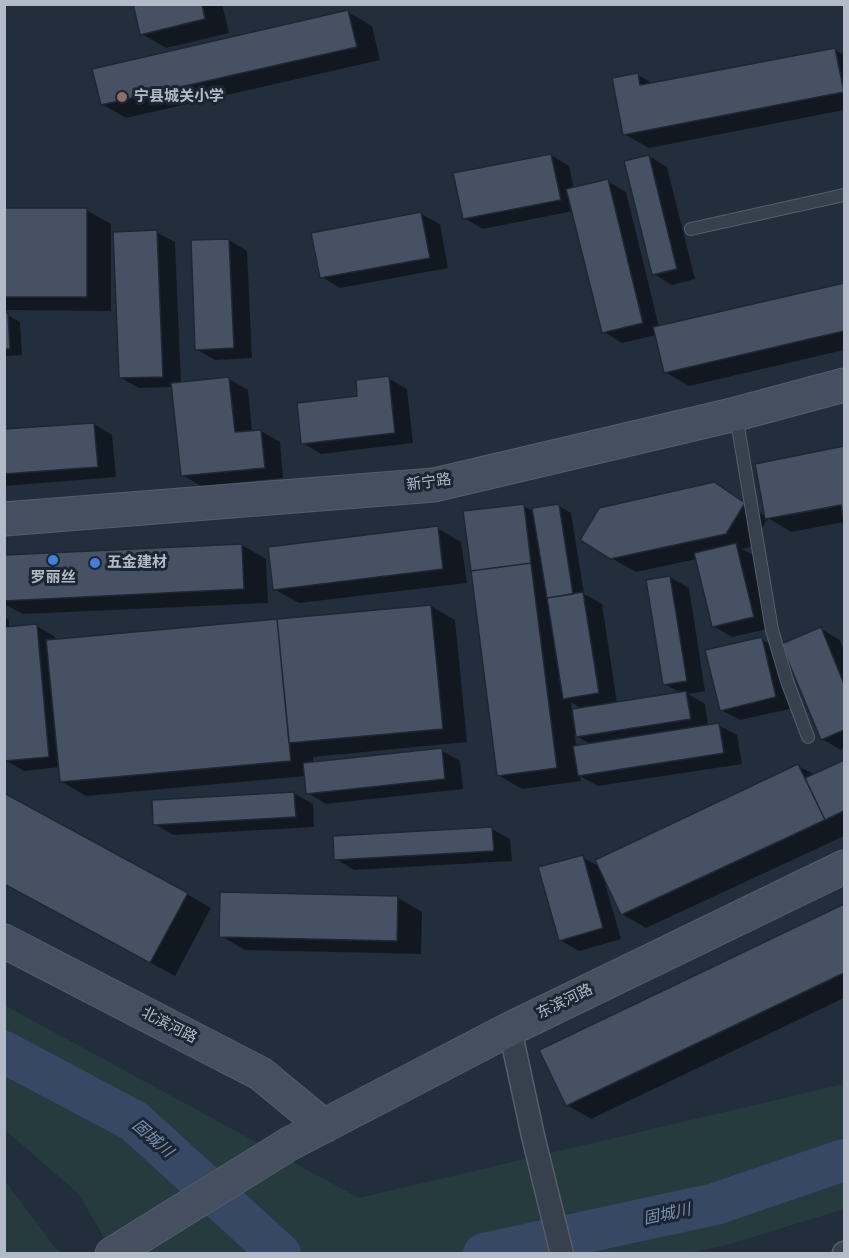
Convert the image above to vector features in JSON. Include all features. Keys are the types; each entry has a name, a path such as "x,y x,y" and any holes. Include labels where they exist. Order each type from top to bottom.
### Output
{"main road":[{"name":"新宁路","path":"4,519 434,485 736,414 844,385"},
{"name":"东滨河路","path":"112,1254 289,1144 510,1029 844,867"},
{"name":"北滨河路","path":"4,941 261,1074 324,1126"}],"street":[{"path":"510,1029 532,1136 562,1254"}],"lane":[{"path":"691,229 844,195"},
{"path":"736,414 772,630 787,681 808,737"}],"green space":[{"path":"4,1005 359,1198 844,1084 844,1209 727,1245 689,1253 113,1253 78,1193 5,1130"},
{"path":"5,1181 57,1250 60,1253 5,1253"}],"building":[{"path":"133,4 202,4 205,19 140,35"},
{"path":"348,10 357,47 101,105 92,69"},
{"path":"835,48 844,92 623,135 612,78 638,73 640,85"},
{"path":"551,154 561,200 463,219 453,173"},
{"path":"649,155 677,269 652,275 624,161"},
{"path":"608,179 643,323 602,333 566,189"},
{"path":"4,208 87,208 87,297 4,297"},
{"path":"421,212 430,258 320,278 311,233"},
{"path":"157,230 163,377 119,378 113,232"},
{"path":"229,239 234,348 195,350 191,240"},
{"path":"844,283 844,331 664,373 653,327"},
{"path":"4,313 8,313 10,349 4,349"},
{"path":"389,376 395,433 301,444 297,403 357,396 356,380"},
{"path":"229,377 235,432 261,430 265,468 181,476 171,383"},
{"path":"94,423 98,467 4,474 4,429"},
{"path":"844,446 844,521 841,505 765,519 755,464"},
{"path":"714,482 745,503 726,534 610,559 580,540 599,508"},
{"path":"524,504 531,563 471,571 463,511"},
{"path":"559,504 573,594 547,598 532,508"},
{"path":"438,526 443,569 273,590 268,547"},
{"path":"736,543 754,617 712,627 694,553"},
{"path":"242,544 244,589 4,601 4,555"},
{"path":"531,563 557,768 497,776 471,571"},
{"path":"670,576 687,681 663,685 646,580"},
{"path":"583,592 599,693 563,699 547,598"},
{"path":"431,605 443,729 289,743 277,619"},
{"path":"277,619 291,761 60,782 46,640"},
{"path":"37,624 49,757 4,761 4,627"},
{"path":"821,627 844,684 844,730 821,740 781,644"},
{"path":"762,637 776,697 720,711 705,650"},
{"path":"686,691 691,719 576,737 572,709"},
{"path":"719,723 724,753 578,776 573,746"},
{"path":"442,748 445,779 306,794 303,763"},
{"path":"844,760 844,811 825,820 805,778"},
{"path":"798,764 825,820 621,915 595,860"},
{"path":"294,792 296,817 153,825 152,800"},
{"path":"4,793 188,893 150,963 4,884"},
{"path":"492,827 494,851 334,860 333,836"},
{"path":"583,855 603,928 559,941 538,867"},
{"path":"220,892 398,896 397,941 219,937"},
{"path":"844,904 844,973 566,1106 539,1050"}],"waterway":[{"name":"固城川","path":"4,1052 134,1121 280,1254"},
{"name":"固城川","path":"484,1254 715,1204 844,1160"}],"place":[{"name":"宁县城关小学","path":"122,97"},
{"name":"罗丽丝","path":"53,560"},
{"name":"五金建材","path":"95,563"}]}
